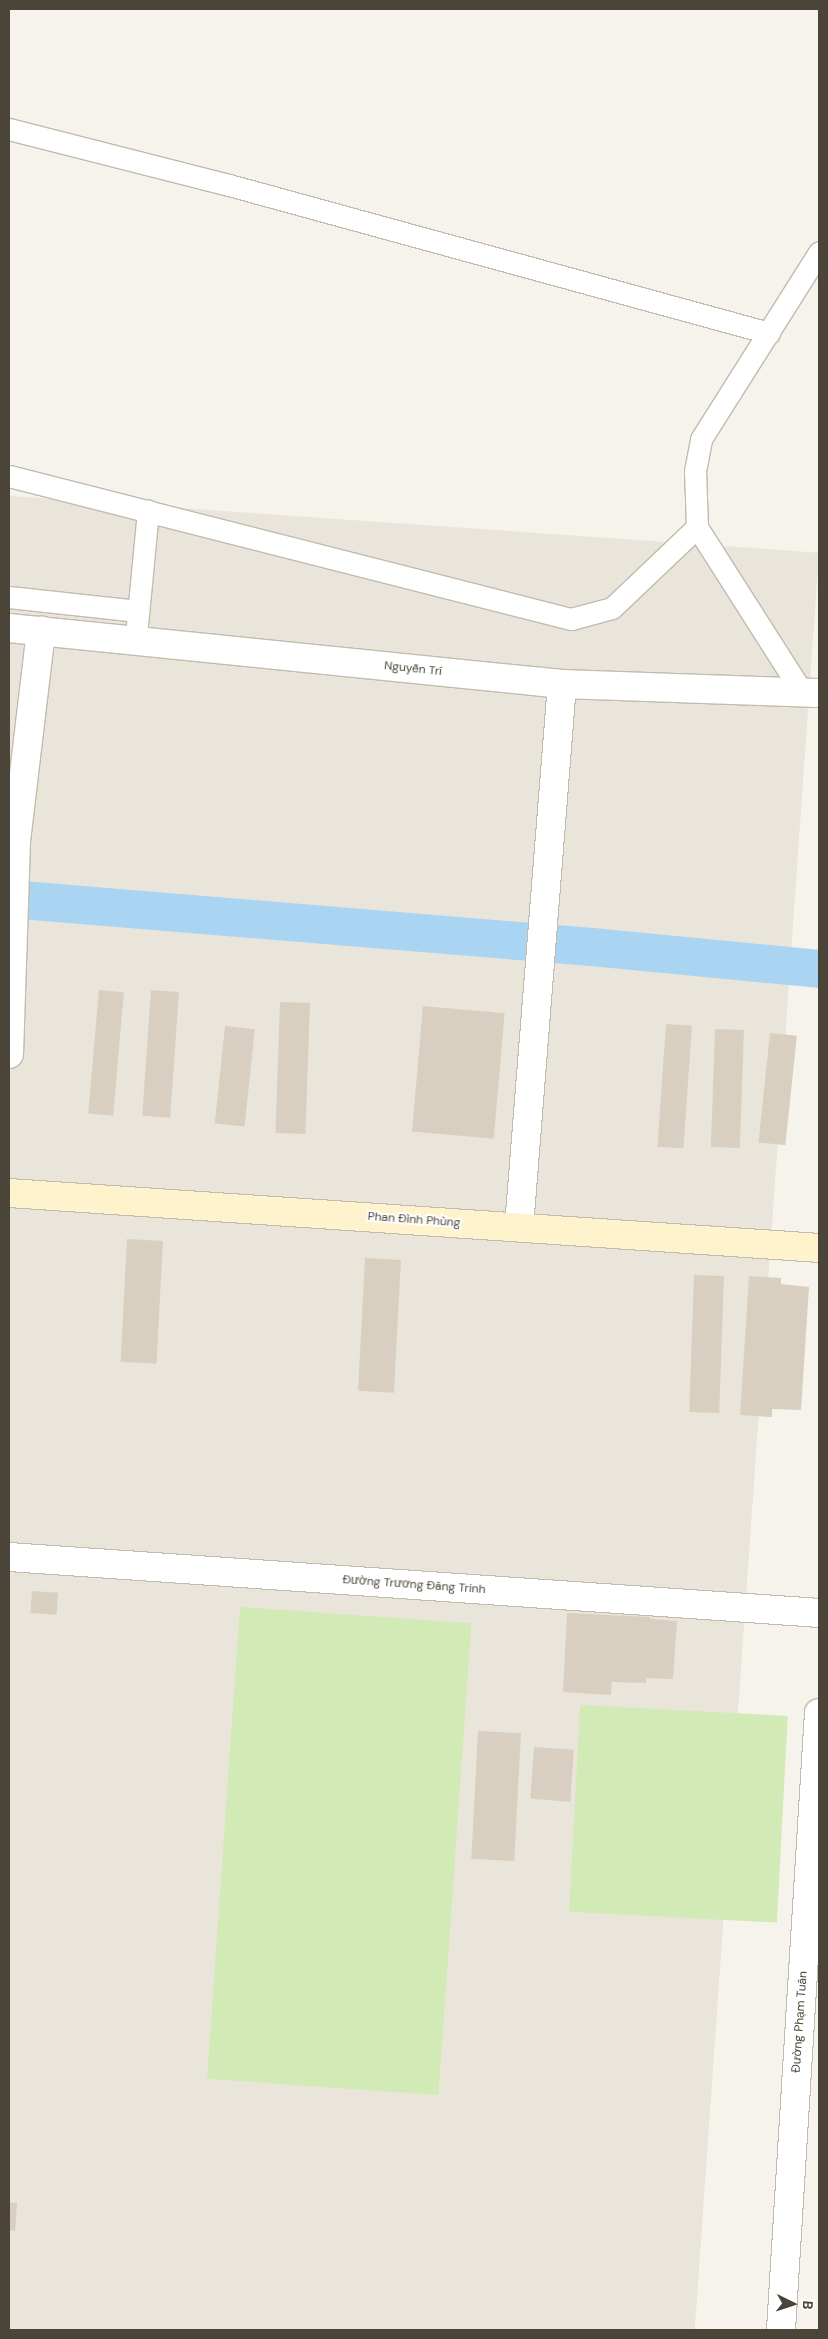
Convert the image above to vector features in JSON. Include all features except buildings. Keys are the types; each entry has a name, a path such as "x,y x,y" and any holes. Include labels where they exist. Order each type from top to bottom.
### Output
{"street":[{"name":"Nguyễn Trí","path":"9,628 136,639 562,684 811,692"},
{"path":"9,1054 16,841 40,630"},
{"path":"520,1227 562,684"},
{"name":"Phan Đình Phùng","path":"9,1193 819,1248"},
{"name":"Đường Trương Đăng Trinh","path":"9,1557 819,1613"},
{"name":"Đường Phạm Tuân","path":"781,2330 819,1713"}],"lane":[{"path":"9,129 229,185 768,333"},
{"path":"811,692 697,527 694,472 702,439 819,252"},
{"path":"9,476 571,619 612,608 697,527"},
{"path":"136,639 148,511"},
{"path":"9,597 138,611"}],"shaded area":[{"path":"9,496 819,553 695,2330 9,2330"}],"green space":[{"path":"240,1607 471,1623 438,2095 207,2079"},
{"path":"580,1705 788,1716 777,1923 569,1912"}],"waterway":[{"path":"9,899 592,947 819,969"}]}
